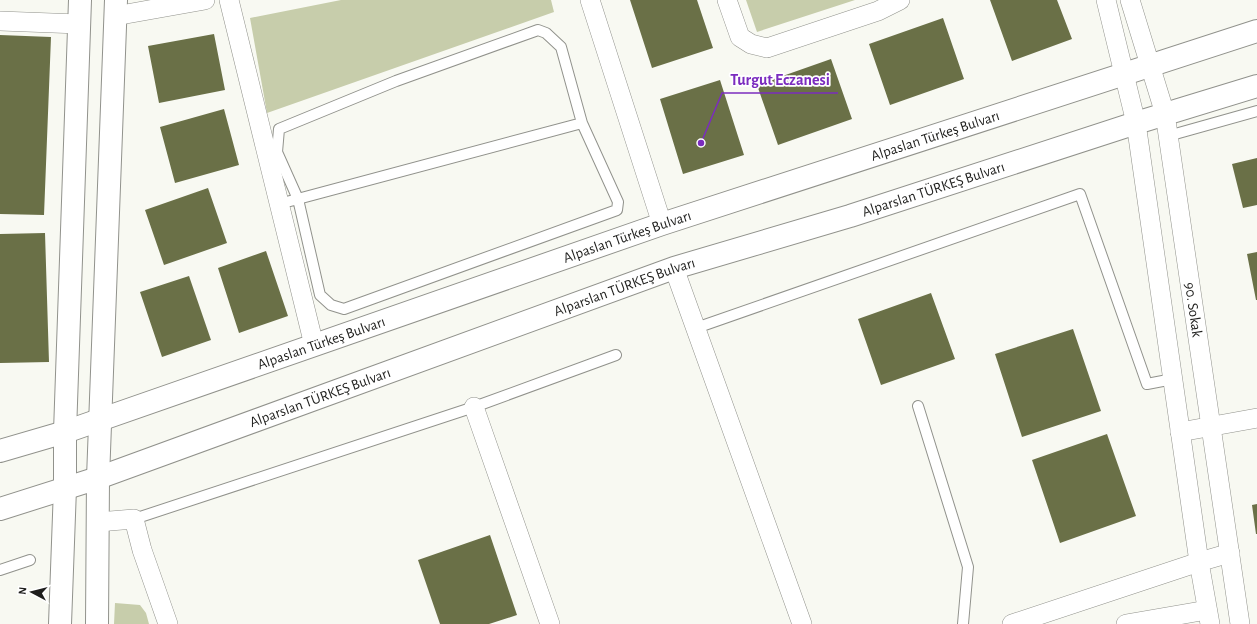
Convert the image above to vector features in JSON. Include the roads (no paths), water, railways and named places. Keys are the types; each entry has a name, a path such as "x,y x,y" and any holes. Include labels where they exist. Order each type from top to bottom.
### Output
{"main road":[{"path":"60,624 80,0"},
{"path":"96,624 98,478 115,8"},
{"name":"Alpaslan Türkeş Bulvarı","path":"0,452 101,420 662,224 1257,31"},
{"name":"Alparslan TÜRKEŞ Bulvarı","path":"0,509 98,478 674,268 850,216 1136,123 1257,86"}],"street":[{"path":"115,8 205,0"},
{"path":"229,0 278,204 314,345"},
{"path":"590,0 662,224"},
{"path":"727,0 740,37 751,44 767,48 878,11 900,0"},
{"name":"90. Sokak","path":"1106,0 1136,123 1199,562 1209,617"},
{"name":"90. Sokak","path":"1130,0 1165,114 1240,624"},
{"path":"0,21 79,24"},
{"path":"674,268 802,624"},
{"path":"474,407 550,624"},
{"path":"1180,432 1257,418"},
{"path":"98,522 134,519 142,550 168,624"},
{"path":"1012,624 1230,553"},
{"path":"1126,624 1209,617"}],"lane":[{"path":"538,30 546,33 561,47 582,123 618,202 617,210 344,309 331,305 320,294 298,198 278,152 279,130 396,81 538,30"},
{"path":"1168,136 1257,111"},
{"path":"278,204 582,123"},
{"path":"696,328 1080,194 1147,384 1173,379"},
{"path":"134,519 474,407 616,355"},
{"path":"918,406 968,567 963,624"},
{"path":"0,570 30,560"}],"place":[{"name":"Turgut Eczanesi","path":"701,143"}]}
